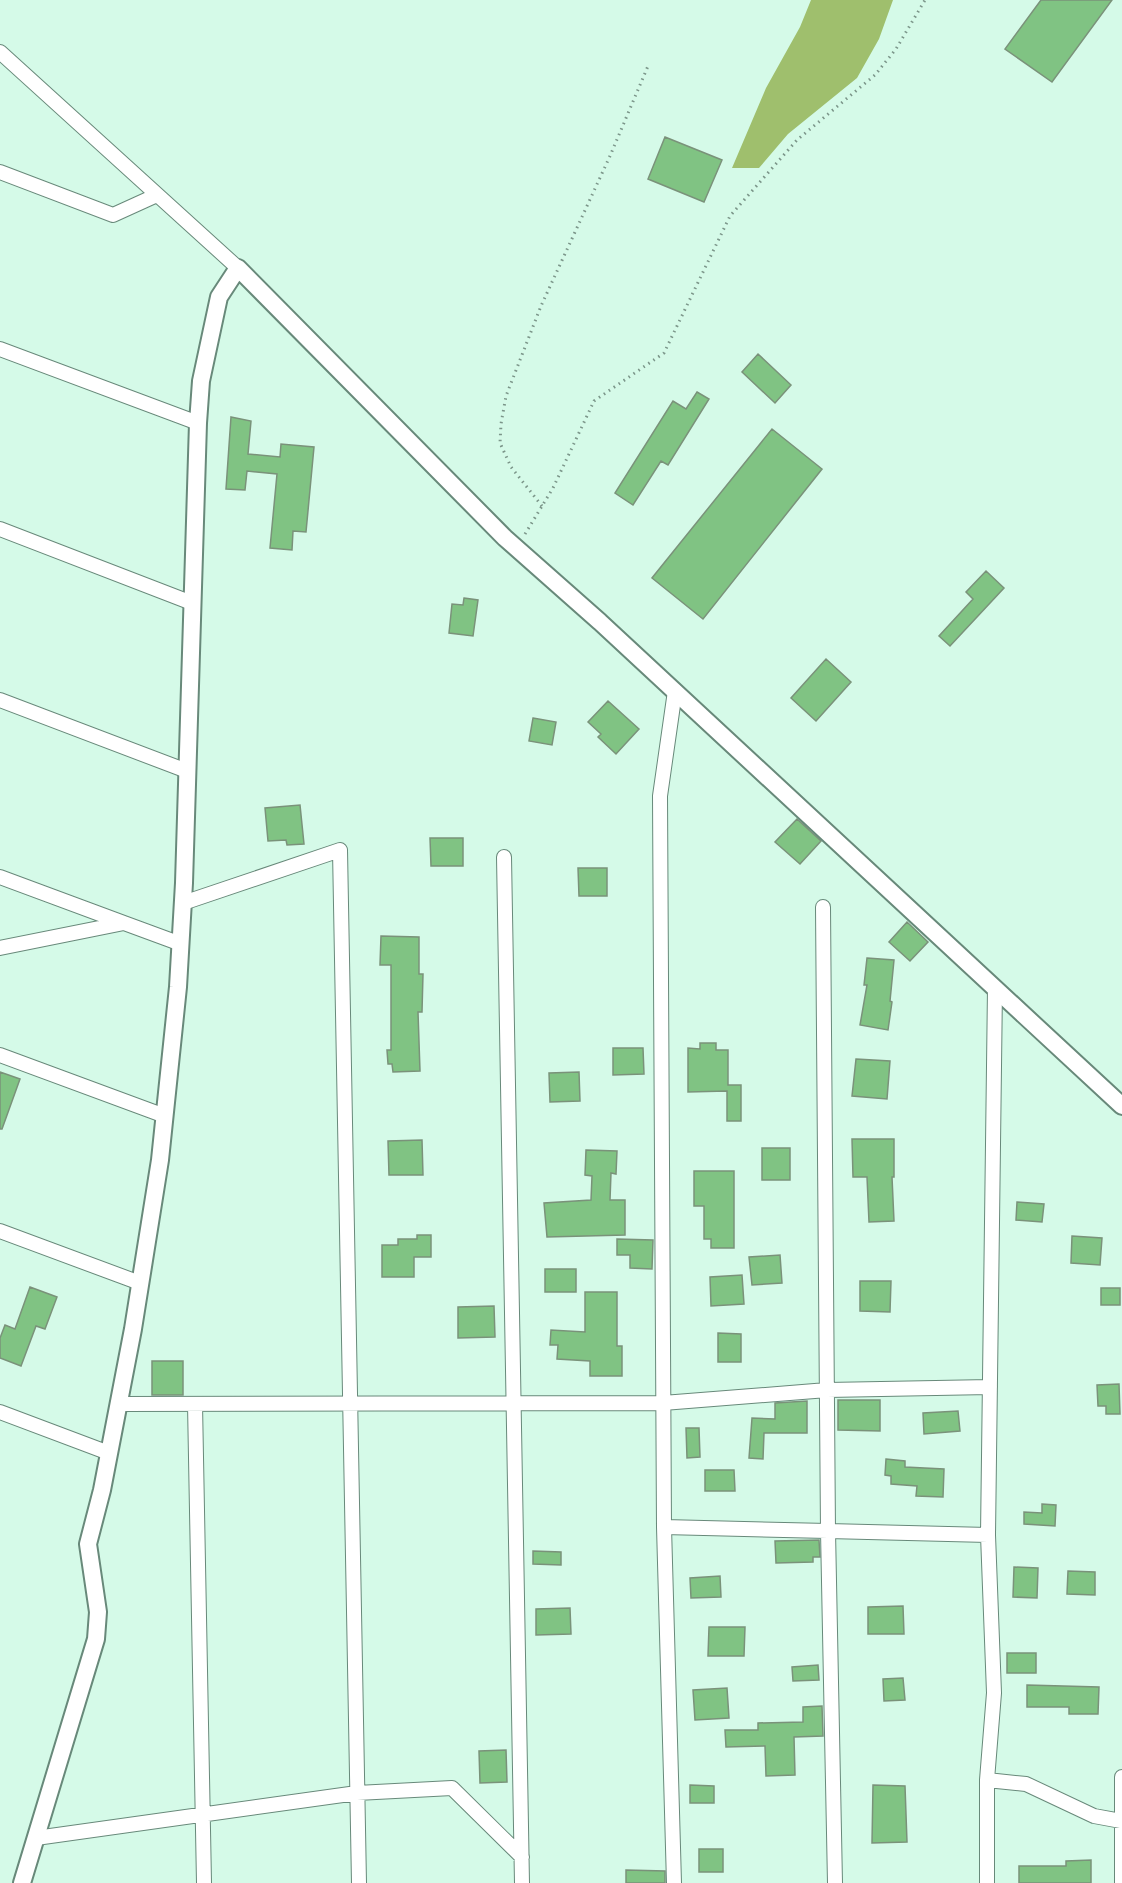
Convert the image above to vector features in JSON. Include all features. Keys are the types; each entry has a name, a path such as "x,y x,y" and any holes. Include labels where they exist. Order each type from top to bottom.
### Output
{"street":[{"path":"0,52 238,268 516,548 675,691 1122,1106"},
{"path":"0,172 113,214 158,195"},
{"path":"22,1883 96,1639 98,1612 88,1544 109,1453 140,1283 165,1116 181,944 201,381 219,297 238,268"},
{"path":"0,349 198,423"},
{"path":"0,529 192,603"},
{"path":"674,1883 663,1527 660,796 675,691"},
{"path":"0,700 187,771"},
{"path":"183,903 340,850 359,1883"},
{"path":"504,857 522,1883"},
{"path":"0,877 181,944"},
{"path":"823,907 828,1531 836,1883"},
{"path":"0,948 124,923"},
{"path":"987,1883 987,1780 993,1693 988,1535 995,988"},
{"path":"0,1055 165,1116"},
{"path":"0,1231 140,1283"},
{"path":"118,1404 663,1403 827,1390 990,1388"},
{"path":"195,1404 204,1883"},
{"path":"0,1412 109,1453"},
{"path":"663,1527 988,1535"},
{"path":"1122,1778 1122,1883"},
{"path":"987,1780 1026,1784 1094,1816 1121,1821"},
{"path":"36,1838 357,1792 452,1788 522,1857"}],"path":[{"path":"516,548 554,488 594,401 664,353 730,216 797,140 874,75 896,50 925,0"},
{"path":"542,506 511,467 500,443 506,396 541,306 610,156 648,66"}],"green space":[{"path":"811,0 893,0 879,39 857,78 788,134 759,168 732,168 766,88 800,27"}],"building":[{"path":"1041,0 1112,0 1052,82 1005,49"},
{"path":"665,137 722,160 704,202 648,179"},
{"path":"758,354 791,385 775,403 742,372"},
{"path":"697,392 709,399 668,465 661,461 633,505 615,493 673,401 686,409"},
{"path":"231,417 251,421 248,454 280,457 281,444 314,447 306,532 293,531 292,550 270,548 277,474 247,471 245,490 226,489"},
{"path":"772,429 822,469 703,619 652,578"},
{"path":"986,571 1004,588 950,646 939,636 973,599 966,592"},
{"path":"464,598 478,600 473,636 449,633 452,604 463,605"},
{"path":"826,659 851,682 816,721 791,698"},
{"path":"608,701 639,729 616,754 598,737 601,734 588,722"},
{"path":"533,718 556,722 552,745 529,741"},
{"path":"300,805 304,844 287,845 286,840 268,841 265,808"},
{"path":"797,819 821,841 800,864 775,842"},
{"path":"430,838 463,838 463,866 431,866"},
{"path":"578,868 607,868 607,896 579,896"},
{"path":"907,922 928,942 910,961 889,942"},
{"path":"381,936 419,937 419,974 423,974 422,1012 418,1012 420,1071 393,1072 392,1064 388,1064 387,1050 391,1050 391,965 380,965"},
{"path":"867,958 894,960 888,1030 860,1025 867,985 864,985"},
{"path":"700,1043 716,1043 716,1050 728,1050 728,1085 741,1085 741,1121 727,1121 727,1091 688,1092 688,1048 700,1049"},
{"path":"613,1048 643,1048 644,1074 613,1075"},
{"path":"856,1059 890,1061 887,1099 852,1096"},
{"path":"0,1072 20,1079 2,1129 0,1129"},
{"path":"579,1072 580,1101 550,1102 549,1073"},
{"path":"852,1139 894,1139 894,1177 892,1177 894,1221 869,1222 867,1177 853,1177"},
{"path":"422,1140 423,1175 389,1175 388,1141"},
{"path":"762,1148 790,1148 790,1180 762,1180"},
{"path":"586,1150 617,1151 616,1174 611,1173 610,1200 625,1200 625,1235 547,1237 544,1203 591,1200 592,1176 585,1175"},
{"path":"694,1171 734,1171 734,1248 711,1248 711,1239 704,1239 704,1206 694,1206"},
{"path":"1017,1202 1044,1204 1042,1222 1016,1220"},
{"path":"417,1235 431,1235 431,1257 414,1257 414,1277 382,1277 382,1245 398,1245 398,1239 417,1239"},
{"path":"1072,1236 1102,1238 1100,1265 1071,1263"},
{"path":"617,1239 653,1240 652,1269 630,1268 630,1255 617,1255"},
{"path":"780,1255 782,1283 752,1285 749,1257"},
{"path":"545,1269 576,1269 576,1292 545,1292"},
{"path":"742,1275 744,1304 711,1306 710,1277"},
{"path":"860,1281 891,1281 890,1312 860,1311"},
{"path":"30,1287 57,1297 45,1329 36,1326 21,1366 0,1358 0,1338 5,1325 15,1329"},
{"path":"1101,1288 1120,1288 1120,1305 1101,1305"},
{"path":"585,1292 617,1292 617,1346 622,1346 622,1376 590,1376 590,1361 557,1359 558,1345 550,1345 551,1330 585,1332"},
{"path":"494,1306 495,1337 458,1338 458,1307"},
{"path":"718,1333 741,1334 741,1362 718,1362"},
{"path":"152,1361 183,1361 183,1395 152,1395"},
{"path":"1119,1384 1120,1414 1106,1414 1106,1406 1098,1406 1097,1385"},
{"path":"838,1400 880,1400 880,1431 838,1430"},
{"path":"807,1401 807,1433 764,1433 763,1459 749,1458 752,1418 775,1419 775,1403"},
{"path":"958,1411 960,1431 924,1434 923,1413"},
{"path":"686,1428 699,1428 700,1457 687,1458"},
{"path":"886,1459 905,1461 905,1467 944,1469 943,1497 916,1496 917,1486 891,1484 891,1476 885,1475"},
{"path":"705,1470 734,1470 735,1491 705,1491"},
{"path":"1042,1504 1056,1505 1055,1526 1024,1524 1024,1512 1042,1513"},
{"path":"819,1540 820,1557 813,1557 813,1562 776,1563 775,1541"},
{"path":"533,1551 561,1552 561,1565 533,1564"},
{"path":"1014,1567 1038,1568 1037,1598 1013,1597"},
{"path":"1068,1571 1095,1572 1095,1595 1067,1594"},
{"path":"720,1576 721,1597 691,1598 690,1578"},
{"path":"903,1606 904,1634 868,1634 868,1607"},
{"path":"570,1608 571,1634 536,1635 536,1609"},
{"path":"709,1627 745,1627 744,1656 708,1656"},
{"path":"1007,1653 1036,1653 1036,1673 1007,1673"},
{"path":"818,1665 819,1680 793,1681 792,1667"},
{"path":"903,1678 905,1700 884,1701 883,1679"},
{"path":"1027,1685 1099,1687 1098,1714 1069,1714 1069,1707 1027,1707"},
{"path":"727,1688 729,1718 695,1720 693,1690"},
{"path":"822,1706 823,1736 794,1737 795,1775 766,1776 765,1746 726,1747 725,1730 758,1730 758,1723 803,1722 803,1707"},
{"path":"506,1750 507,1782 480,1783 479,1751"},
{"path":"690,1785 714,1786 714,1803 690,1803"},
{"path":"873,1785 905,1786 907,1842 872,1843"},
{"path":"699,1849 723,1849 723,1872 699,1872"},
{"path":"1091,1860 1091,1883 1019,1883 1019,1866 1066,1866 1066,1861"},
{"path":"626,1870 665,1871 665,1883 626,1883"}]}
